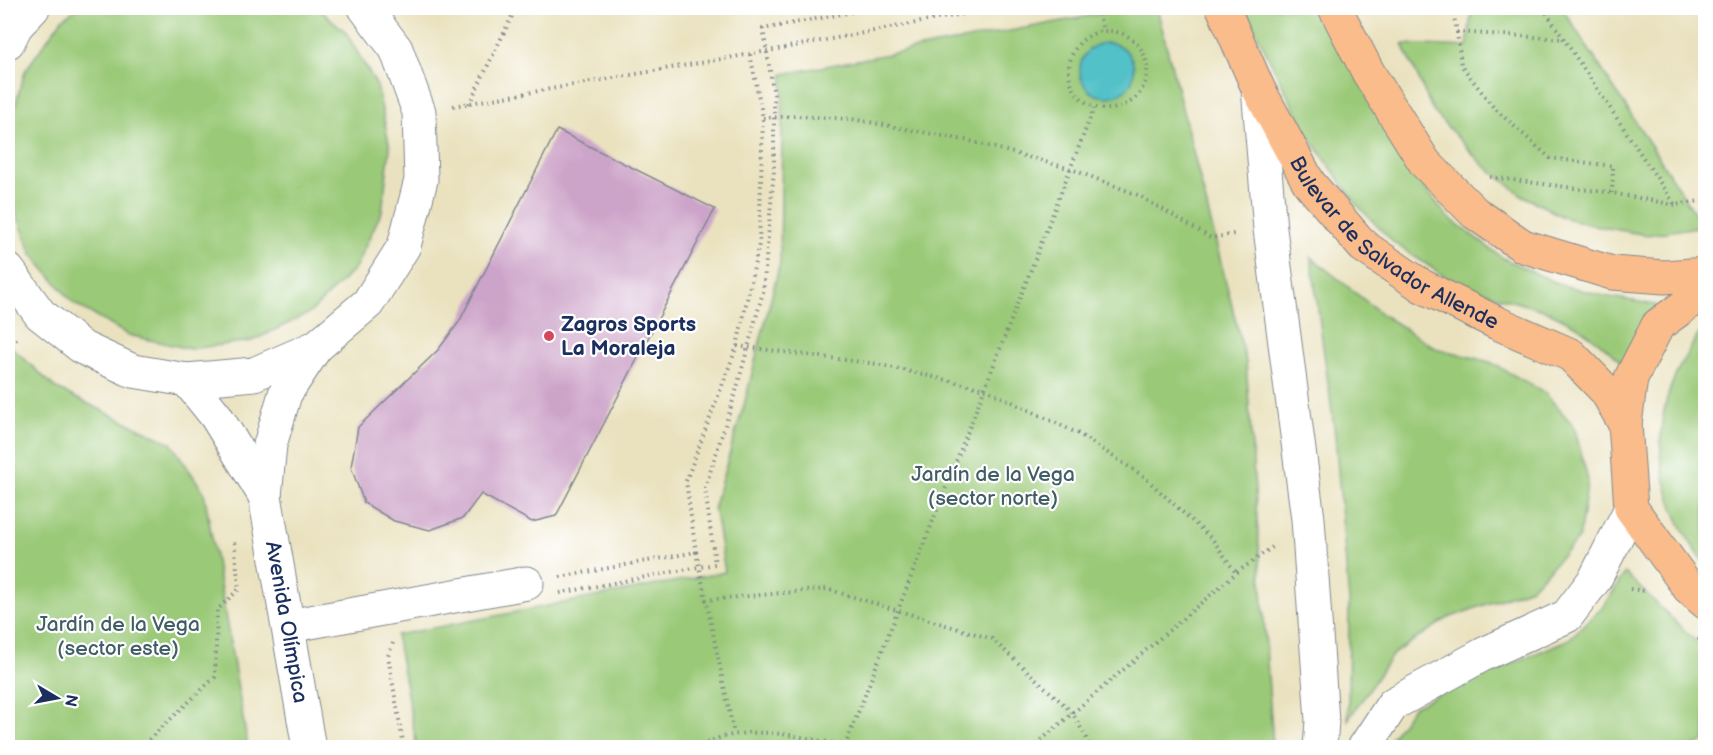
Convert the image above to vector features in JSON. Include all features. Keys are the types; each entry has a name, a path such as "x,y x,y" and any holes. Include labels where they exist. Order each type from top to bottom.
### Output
{"main road":[{"name":"Bulevar de Salvador Allende","path":"1223,8 1258,88 1309,183 1363,246 1422,286 1497,323 1571,355 1606,391 1625,424"},
{"path":"1335,8 1368,72 1425,163 1475,213 1523,246 1612,273 1664,278 1706,274"},
{"path":"1706,290 1658,325 1631,378 1625,424 1631,507 1689,588 1706,603"}],"street":[{"path":"8,42 16,26 33,8"},
{"path":"8,270 40,314 83,348 133,371 187,380 254,374 316,347 368,303 404,246 421,180 419,112 396,49 365,8"},
{"path":"1258,88 1270,230 1308,519 1322,721 1320,747"},
{"name":"Avenida Olímpica","path":"309,747 266,504 270,445 285,394 316,347"},
{"name":"Avenida Olímpica","path":"187,380 216,416 266,504"},
{"path":"1364,747 1393,704 1484,654 1567,616 1595,579 1631,507"},
{"path":"288,626 539,589"}],"path":[{"path":"469,104 516,8"},
{"path":"539,589 715,564 705,488 736,391 763,292 774,170 774,95 763,29 873,8"},
{"path":"419,112 768,51 995,8"},
{"path":"1097,8 1103,31"},
{"path":"1452,8 1461,65 1494,108 1550,158 1613,166 1612,192"},
{"path":"1543,8 1675,206"},
{"path":"1103,31 1116,32 1129,37 1138,45 1147,69 1146,82 1140,93 1131,102 1119,108 1107,110 1094,108 1083,102 1074,91 1069,79 1068,66 1072,53 1080,42 1103,31"},
{"path":"1457,32 1564,39"},
{"path":"734,735 705,600 686,481 737,346 759,244 763,118 750,54"},
{"path":"696,747 709,740 734,735 781,732 847,747 1094,108"},
{"path":"763,118 795,116 852,119 970,141 1071,169 1138,195 1211,238"},
{"path":"1481,176 1612,192 1675,206 1706,200"},
{"path":"737,346 877,364 985,389 1078,434 1143,476 1213,540 1236,573"},
{"path":"140,747 215,677 218,609 238,589 232,518 266,504"},
{"path":"1032,747 1236,573 1279,542"},
{"path":"539,589 696,552"},
{"path":"705,600 827,589 992,639 1072,712 1092,747"},
{"path":"394,639 388,656 404,747"}],"green space":[{"path":"78,8 318,8 345,31 377,86 390,148 382,211 355,268 310,313 252,341 190,349 128,335 73,303 32,254 9,195 8,130 25,71 62,19"},
{"name":"Jardín de la Vega (sector norte)","path":"1131,8 1157,8 1246,362 1273,747 417,747 396,635 725,572 714,506 744,405 780,263 783,74"},
{"path":"1244,8 1321,8 1409,168 1448,217 1503,258 1559,284 1604,296 1656,305 1622,363 1577,326 1547,311 1447,278 1394,243 1357,205 1306,132"},
{"path":"1472,8 1562,8 1703,226 1647,235 1565,218 1522,195 1483,165 1433,111 1403,44 1467,47"},
{"path":"1311,257 1383,315 1435,348 1490,362 1544,392 1574,426 1588,480 1579,538 1531,588 1448,618 1393,654 1348,720 1349,601 1335,435"},
{"path":"1705,327 1705,564 1676,515 1667,490 1662,464 1661,437 1664,410 1672,383 1685,357"},
{"name":"Jardín de la Vega (sector este)","path":"8,344 57,389 171,443 204,492 248,747 8,747"},
{"path":"1625,573 1705,650 1705,740 1693,747 1384,748 1413,707 1461,683 1569,639 1604,606"}],"water":[{"path":"1107,43 1117,45 1126,51 1132,60 1134,70 1132,80 1126,89 1117,95 1107,97 1097,95 1088,89 1082,80 1080,70 1082,60 1088,51 1097,45"}],"building":[{"name":"Zagros Sports La Moraleja","path":"557,130 715,209 556,516 532,522 481,494 463,518 430,530 394,521 364,503 351,467 358,427 438,350 459,322"}],"place":[{"name":"Zagros Sports La Moraleja","path":"549,336"}]}
